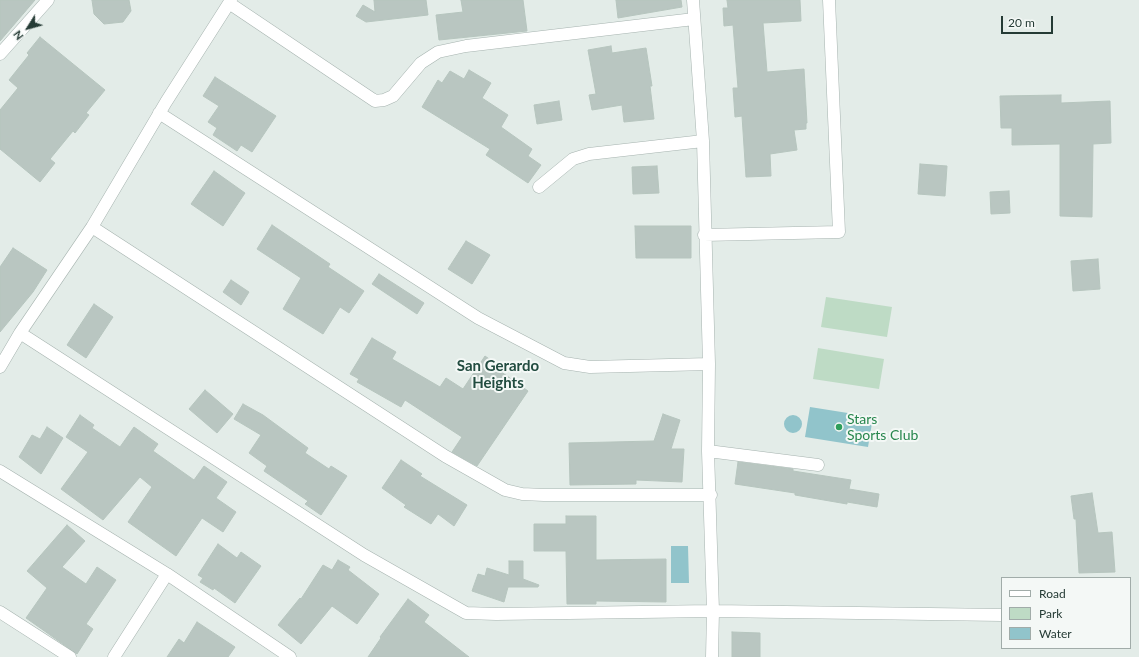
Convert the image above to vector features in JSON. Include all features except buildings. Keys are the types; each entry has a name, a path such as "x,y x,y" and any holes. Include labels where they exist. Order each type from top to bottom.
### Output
{"street":[{"path":"0,54 48,0"},
{"path":"693,0 703,141 704,235 709,364 708,451 711,494 713,611 712,657"},
{"path":"704,235 839,232 829,0"},
{"path":"0,367 20,332 92,227 159,113 230,2 375,101 384,100 393,96 422,63 438,52 466,46 694,19"},
{"path":"159,113 478,318 564,363 590,367 709,364"},
{"path":"539,187 573,159 589,154 703,141"},
{"path":"92,227 445,456 505,490 522,494 544,495 711,494"},
{"path":"20,332 364,555 466,613 496,614 713,611 1001,614"},
{"path":"708,451 818,465"},
{"path":"0,470 167,574 290,657"},
{"path":"114,657 167,574"},
{"path":"0,612 70,657"}],"green space":[{"path":"826,297 892,307 887,337 821,327"},
{"path":"818,348 884,359 879,389 813,379"}],"water":[{"name":"Stars Sports Club","path":"810,407 873,417 868,447 805,437"},
{"path":"789,415 797,415 802,420 800,431 797,433 789,433 784,428 784,420"},
{"path":"671,546 688,546 689,583 671,583"}],"place":[{"name":"Stars Sports Club","path":"839,427"}],"district":[{"name":"San Gerardo Heights","path":"498,374"}]}
